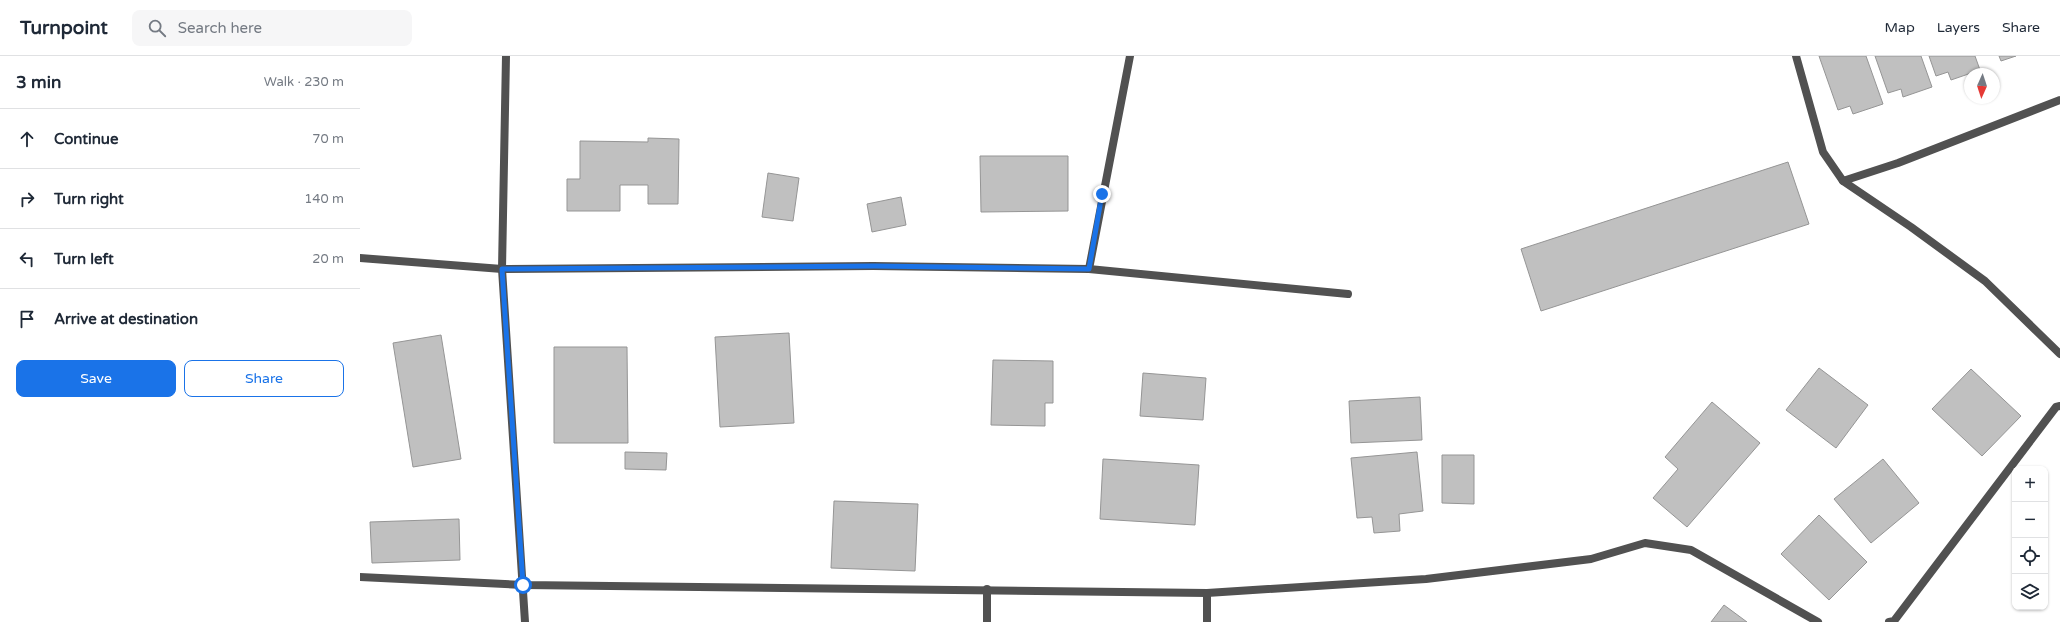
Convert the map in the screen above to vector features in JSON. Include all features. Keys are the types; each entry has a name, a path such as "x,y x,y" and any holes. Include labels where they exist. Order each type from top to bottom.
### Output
{"street":[{"path":"506,56 502,269 525,622"},
{"path":"1089,269 1130,56"},
{"path":"1796,56 1823,152 1843,181 1911,227 1985,281 2060,354"},
{"path":"1843,181 1898,163 2060,100"},
{"path":"360,258 502,269 874,266 1089,269 1348,294"},
{"path":"1889,622 1894,621 2056,406 2060,406"},
{"path":"360,577 523,585 987,589 1207,593 1426,579 1591,559 1645,543 1691,550 1818,622"},
{"path":"987,589 987,622"},
{"path":"1207,593 1207,622"}],"building":[{"path":"1819,56 1866,56 1883,104 1853,114 1850,106 1838,110"},
{"path":"1875,56 1921,56 1932,87 1903,97 1901,89 1888,93"},
{"path":"1929,56 1975,56 1979,68 1964,68 1964,76 1951,80 1948,72 1936,76"},
{"path":"1999,56 2016,56 2001,61"},
{"path":"648,138 679,139 678,204 648,204 648,185 620,185 620,211 567,211 567,179 580,179 580,141 648,142"},
{"path":"980,156 1068,156 1068,211 981,212"},
{"path":"1788,162 1809,224 1541,311 1521,249"},
{"path":"768,173 799,178 793,221 762,217"},
{"path":"901,197 906,225 872,232 867,204"},
{"path":"789,333 794,423 720,427 715,337"},
{"path":"441,335 461,459 413,467 393,343"},
{"path":"554,347 627,347 628,443 554,443"},
{"path":"993,360 1053,361 1053,403 1045,403 1045,426 991,425"},
{"path":"1819,368 1868,405 1836,448 1786,410"},
{"path":"1971,369 2021,416 1982,456 1932,409"},
{"path":"1143,373 1206,378 1203,420 1140,416"},
{"path":"1420,397 1422,440 1351,443 1349,401"},
{"path":"1712,402 1760,443 1687,527 1653,498 1678,469 1665,457"},
{"path":"625,452 667,453 666,470 625,469"},
{"path":"1417,452 1423,511 1399,514 1400,531 1374,533 1372,517 1357,518 1351,458"},
{"path":"1442,455 1474,455 1474,504 1442,503"},
{"path":"1103,459 1199,465 1195,525 1100,519"},
{"path":"1883,459 1919,503 1871,543 1834,499"},
{"path":"834,501 918,504 915,571 831,568"},
{"path":"1819,515 1867,562 1829,600 1781,554"},
{"path":"459,519 460,560 372,563 370,522"},
{"path":"1724,605 1747,622 1711,622"}],"route":[{"path":"523,585 502,269 874,266 1089,269 1102,194"}]}
